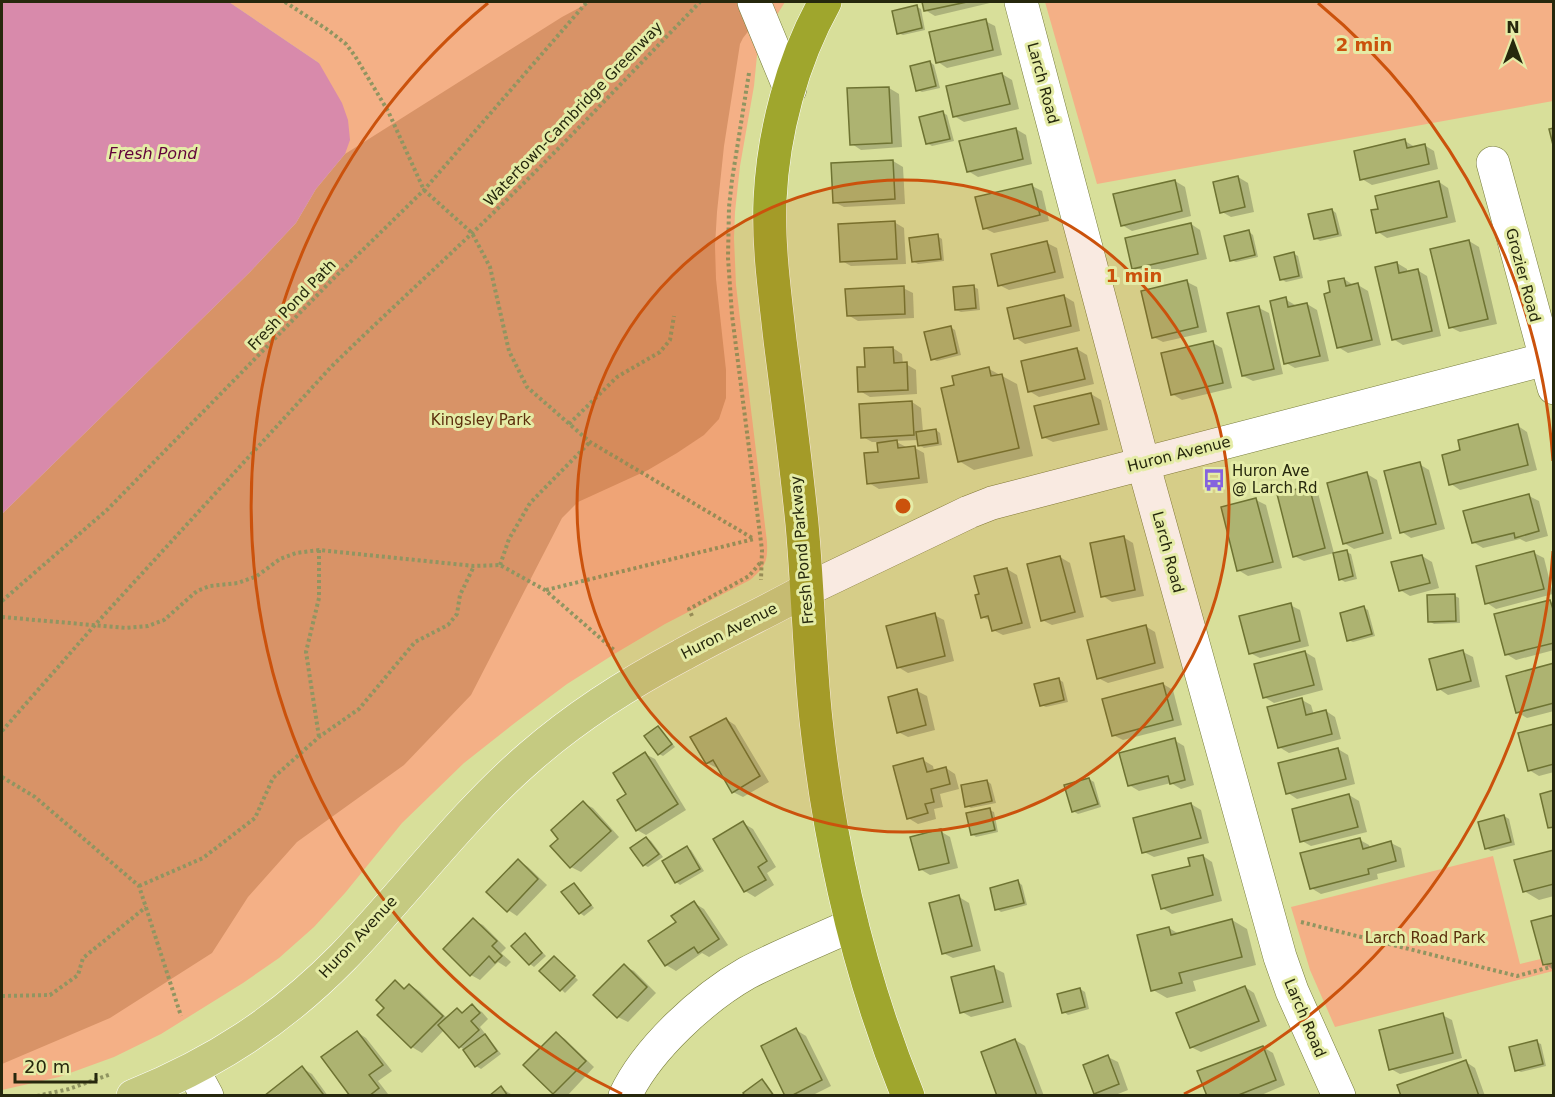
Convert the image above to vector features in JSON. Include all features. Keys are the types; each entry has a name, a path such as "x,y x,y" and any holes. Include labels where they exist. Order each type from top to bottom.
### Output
{"highway":[{"name":"Fresh Pond Parkway","path":"825,2 801,54 780,128 771,190 770,229 777,314 802,526 813,693 824,787 852,925 881,1025 909,1095"}],"main road":[{"name":"Huron Avenue","path":"125,1084 200,1082 218,1056 265,1024 327,972 478,806 550,740 600,704 652,671 806,590"}],"street":[{"name":"Larch Road","path":"1021,2 1143,463 1280,957 1292,991 1338,1095"},
{"path":"756,6 790,89"},
{"name":"Grozier Road","path":"1493,162 1551,368"},
{"name":"Huron Avenue","path":"806,590 992,503 1143,463 1551,368"},
{"path":"626,1088 673,1032 701,1006 728,986 769,962 852,925"}],"path":[{"path":"285,2 346,44 388,111 424,190 472,233 490,267 509,351 527,387 590,442 754,539 545,590"},
{"name":"Fresh Pond Path","path":"2,601 108,509 334,278 424,190 587,2"},
{"name":"Watertown-Cambridge Greenway","path":"2,731 94,626 331,368 368,330 489,217 700,2"},
{"path":"569,424 617,377 660,352 670,340 674,316"},
{"path":"500,565 509,539 530,503 590,442"},
{"path":"320,550 319,598 306,652 320,737"},
{"path":"2,617 126,628 148,626 165,620 197,591 210,586 238,583 257,576 280,559 296,553 320,550 474,567 500,565 545,590 614,650"},
{"name":"Huron Avenue","path":"685,620 692,616 689,609 749,576 762,559"},
{"path":"139,886 203,858 255,818 273,778 320,737 359,710 415,642 448,625 457,614 460,595 474,567"},
{"path":"2,777 35,797 139,886 181,1016"},
{"path":"2,996 50,995 78,975 83,958 146,907"},
{"path":"1291,919 1517,976 1554,966"},
{"path":"37,1095 69,1089 125,1084"}],"green space":[{"name":"Kingsley Park","path":"229,2 785,2 758,45 754,86 740,166 734,238 736,285 767,555 762,568 750,580 665,624 567,684 464,763 402,823 314,927 279,958 161,1034 114,1057 59,1077 2,1090 2,514 250,272 296,223 316,189 345,154 319,63"},
{"name":"Kingsley Park","path":"590,2 771,2 740,44 724,146 715,246 716,279 726,370 726,398 719,419 704,435 677,453 648,470 578,502 562,518 471,695 404,765 297,842 248,897 212,953 110,1018 2,1064 2,514 250,272 296,223 316,189 345,154 562,17"},
{"path":"1045,2 1553,2 1553,101 1097,184"},
{"name":"Larch Road Park","path":"1493,856 1520,964 1553,956 1553,971 1335,1027 1310,970 1291,907"}],"water":[{"name":"Fresh Pond","path":"2,2 229,2 319,63 342,103 348,120 350,140 345,154 316,189 296,223 250,272 2,514"}],"building":[{"path":"922,2 967,2 924,11"},
{"path":"917,5 922,28 897,34 892,11"},
{"path":"986,19 993,50 936,63 929,32"},
{"path":"930,61 936,86 916,91 910,66"},
{"path":"1002,73 1010,104 953,117 946,86"},
{"path":"889,87 892,143 850,145 847,88"},
{"path":"943,111 950,139 926,144 919,117"},
{"path":"1016,128 1023,159 967,172 959,141"},
{"path":"1554,128 1554,149 1549,129"},
{"path":"1405,139 1407,148 1425,144 1429,164 1360,180 1354,151"},
{"path":"893,160 895,199 833,203 831,163"},
{"path":"1238,176 1245,207 1220,213 1213,182"},
{"path":"1175,180 1182,211 1121,226 1113,194"},
{"path":"1439,181 1447,217 1376,233 1371,210 1378,209 1375,196"},
{"path":"1032,184 1040,215 983,229 975,197"},
{"path":"1332,209 1338,234 1314,239 1308,214"},
{"path":"895,221 897,259 840,262 838,224"},
{"path":"1191,223 1198,254 1132,269 1125,238"},
{"path":"1249,230 1255,255 1230,261 1224,236"},
{"path":"938,234 941,259 912,262 909,238"},
{"path":"1469,240 1488,319 1449,328 1430,249"},
{"path":"1047,241 1055,272 998,286 991,254"},
{"path":"1294,252 1299,276 1280,280 1274,257"},
{"path":"1397,262 1399,273 1418,269 1432,331 1392,340 1375,267"},
{"path":"1344,278 1346,286 1358,283 1372,340 1337,348 1324,294 1330,292 1328,281"},
{"path":"1187,280 1198,327 1152,338 1141,291"},
{"path":"974,285 976,308 955,310 953,287"},
{"path":"904,286 905,314 847,316 845,289"},
{"path":"1064,295 1071,326 1014,339 1007,308"},
{"path":"1286,297 1288,307 1307,303 1320,356 1284,364 1270,301"},
{"path":"1259,306 1274,369 1242,376 1227,313"},
{"path":"951,326 957,353 931,360 924,332"},
{"path":"1213,341 1223,383 1171,395 1161,353"},
{"path":"893,347 894,363 907,362 908,390 858,392 857,367 865,367 864,348"},
{"path":"1077,348 1085,379 1028,392 1021,361"},
{"path":"989,367 991,376 1002,374 1019,448 958,462 941,388 954,385 952,376"},
{"path":"1091,393 1099,424 1042,438 1034,406"},
{"path":"912,401 914,435 861,438 859,404"},
{"path":"1518,424 1528,465 1449,485 1442,455 1460,450 1458,440"},
{"path":"936,429 938,443 918,446 916,432"},
{"path":"897,440 898,448 915,446 919,478 867,484 864,453 878,452 877,443"},
{"path":"1420,462 1436,524 1400,533 1384,471"},
{"path":"1367,472 1383,533 1343,544 1327,483"},
{"path":"1309,486 1325,548 1293,557 1277,494"},
{"path":"1529,494 1539,531 1515,538 1514,533 1472,543 1463,511"},
{"path":"1256,498 1273,562 1237,571 1221,507"},
{"path":"1124,536 1135,590 1101,597 1090,543"},
{"path":"1347,550 1353,576 1339,580 1333,553"},
{"path":"1534,551 1544,589 1485,604 1476,566"},
{"path":"1422,555 1430,583 1399,591 1391,562"},
{"path":"1060,556 1075,612 1041,621 1027,564"},
{"path":"1007,568 1022,623 992,631 988,616 981,618 975,595 979,594 974,576"},
{"path":"1455,594 1456,621 1428,622 1427,595"},
{"path":"1550,600 1554,612 1554,643 1505,655 1494,614"},
{"path":"1291,603 1300,641 1249,654 1239,616"},
{"path":"1364,606 1372,634 1347,641 1340,613"},
{"path":"935,613 945,656 897,668 886,626"},
{"path":"1146,625 1155,663 1097,679 1087,640"},
{"path":"1463,650 1471,681 1437,690 1429,659"},
{"path":"1305,651 1314,685 1263,698 1254,664"},
{"path":"1554,663 1554,703 1516,713 1506,676"},
{"path":"1059,678 1064,700 1040,706 1034,684"},
{"path":"1163,683 1173,720 1112,736 1102,699"},
{"path":"917,689 926,725 897,733 888,697"},
{"path":"1302,698 1306,715 1326,710 1332,734 1278,748 1267,707"},
{"path":"726,718 760,776 732,793 713,760 706,764 690,737"},
{"path":"1554,724 1554,764 1528,771 1518,733"},
{"path":"658,726 672,744 658,755 644,736"},
{"path":"1175,738 1185,780 1170,784 1168,776 1128,786 1119,753"},
{"path":"1338,748 1346,779 1286,794 1278,763"},
{"path":"645,752 678,804 636,831 617,800 626,794 613,773"},
{"path":"923,758 927,772 946,767 950,784 931,789 934,802 925,804 928,813 907,819 893,766"},
{"path":"1089,778 1098,804 1072,812 1064,785"},
{"path":"987,780 992,801 965,807 961,785"},
{"path":"1554,790 1554,827 1548,828 1540,794"},
{"path":"1349,794 1358,827 1300,842 1292,809"},
{"path":"583,801 611,831 570,868 550,846 558,839 551,830"},
{"path":"1191,803 1201,838 1142,853 1133,818"},
{"path":"990,808 995,830 971,835 966,813"},
{"path":"1504,815 1511,842 1485,849 1478,822"},
{"path":"743,821 767,861 758,867 766,880 744,892 713,839"},
{"path":"941,829 949,863 919,870 910,837"},
{"path":"646,837 659,854 643,866 630,848"},
{"path":"1360,838 1363,849 1391,841 1396,861 1368,869 1369,874 1310,889 1300,853"},
{"path":"687,846 700,869 675,883 662,861"},
{"path":"1554,850 1554,884 1523,892 1514,860"},
{"path":"1203,855 1213,895 1161,909 1152,875 1190,866 1188,858"},
{"path":"518,859 538,879 507,912 486,892"},
{"path":"1018,880 1024,903 995,910 990,888"},
{"path":"574,883 591,905 579,914 561,892"},
{"path":"959,895 972,946 942,954 929,903"},
{"path":"694,901 719,939 698,953 694,947 665,966 648,941 676,922 671,916"},
{"path":"1554,915 1554,963 1543,965 1531,921"},
{"path":"473,918 497,941 492,946 502,956 495,963 489,956 470,976 443,949"},
{"path":"1232,919 1242,957 1179,973 1182,983 1151,991 1137,935 1169,927 1171,935"},
{"path":"525,933 542,953 529,965 511,946"},
{"path":"554,956 575,976 560,991 539,971"},
{"path":"624,964 647,987 617,1018 593,995"},
{"path":"994,966 1003,1002 960,1013 951,977"},
{"path":"395,980 404,989 409,984 443,1016 411,1048 377,1015 384,1008 376,1000"},
{"path":"1245,986 1259,1021 1190,1048 1176,1013"},
{"path":"1080,988 1085,1007 1062,1013 1057,994"},
{"path":"472,1004 480,1013 471,1021 479,1030 459,1048 438,1025 457,1008 462,1013"},
{"path":"1443,1013 1453,1053 1389,1070 1379,1030"},
{"path":"796,1028 822,1080 791,1096 785,1096 761,1046"},
{"path":"357,1031 383,1065 369,1075 379,1088 369,1096 350,1096 321,1057"},
{"path":"556,1032 586,1061 553,1094 523,1065"},
{"path":"485,1034 497,1051 475,1067 463,1050"},
{"path":"1015,1039 1037,1096 997,1096 981,1052"},
{"path":"1537,1040 1543,1064 1515,1071 1509,1047"},
{"path":"1263,1046 1276,1080 1236,1096 1207,1096 1197,1071"},
{"path":"1108,1055 1119,1084 1094,1094 1083,1065"},
{"path":"1466,1060 1479,1096 1401,1096 1397,1085"},
{"path":"302,1066 323,1094 321,1096 264,1096"},
{"path":"762,1079 774,1096 745,1096 743,1093"},
{"path":"501,1086 508,1096 489,1096"}],"place":[{"name":"Huron Ave @ Larch Rd","path":"1214,480"}]}
